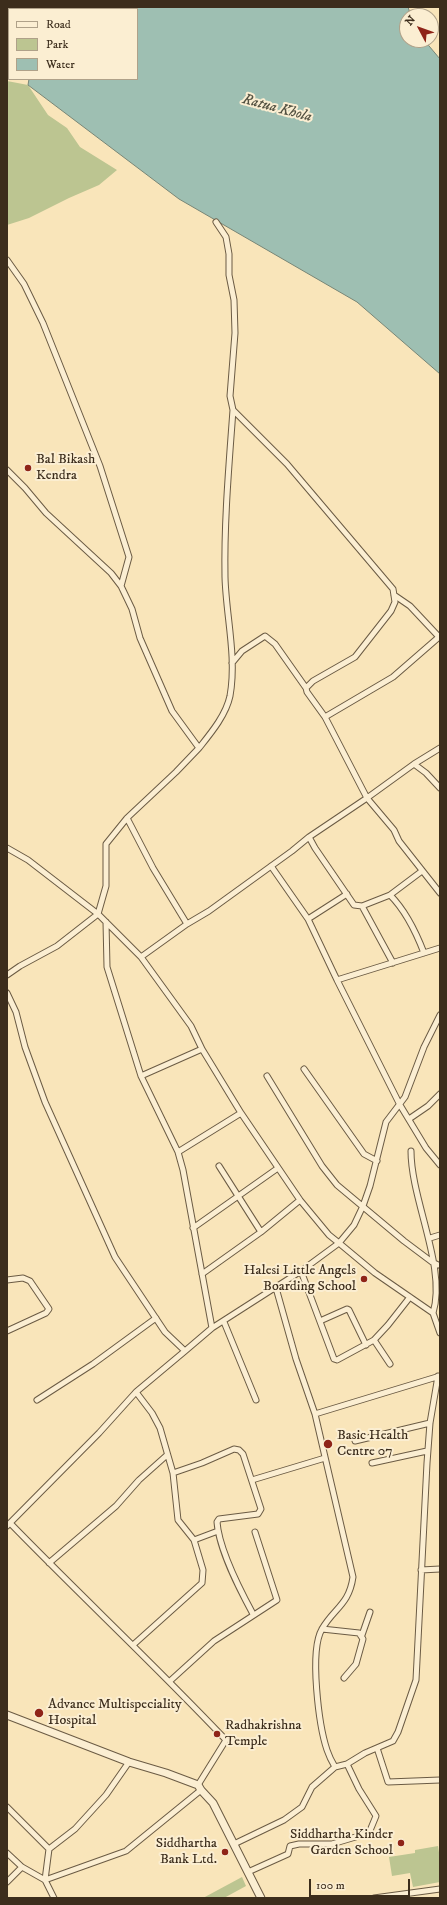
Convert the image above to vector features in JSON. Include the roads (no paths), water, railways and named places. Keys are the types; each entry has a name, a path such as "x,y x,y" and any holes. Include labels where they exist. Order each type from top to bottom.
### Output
{"street":[{"path":"7,976 20,966 57,946 98,914 106,886 106,844 127,818 199,748 212,731 230,696 232,663 225,578 226,502 233,410 230,396 235,333 234,300 229,274 229,254 226,237 216,222"},
{"path":"7,260 24,284 42,323 100,466 129,557 121,586"},
{"path":"233,410 288,464 366,554 393,589 395,602 391,611 355,656 313,681 306,688"},
{"path":"7,470 25,488 46,513 111,573 121,586 132,609 140,638 172,711 199,748"},
{"path":"325,718 393,677 439,637 410,606 394,595"},
{"path":"232,663 242,651 265,636 275,644 325,718 367,798 394,830 399,841 440,893"},
{"path":"141,957 187,924 209,911 309,836 367,798 414,764 440,748"},
{"path":"414,764 426,773 440,788"},
{"path":"127,818 153,868 187,924"},
{"path":"309,836 314,848 354,905 362,906 390,894 422,871"},
{"path":"7,848 28,860 98,914 141,957 191,1026 202,1049 241,1113 300,1200 329,1235 338,1243 375,1273 433,1313 440,1333"},
{"path":"271,866 308,918 337,980 400,1105 426,1148 440,1166"},
{"path":"308,918 347,894"},
{"path":"390,894 398,902 418,936 424,953"},
{"path":"362,906 393,963"},
{"path":"106,922 107,967 141,1076 178,1152 183,1170 212,1328"},
{"path":"337,980 440,948"},
{"path":"7,993 16,1012 26,1047 45,1102 115,1257 166,1332 185,1351"},
{"path":"7,1853 22,1867 45,1880 126,1851 199,1788 226,1740 170,1681 9,1525 136,1392 212,1328 224,1322 301,1271 338,1243 354,1225 363,1206 386,1122 400,1105 424,1047 440,1014"},
{"path":"141,1076 202,1049"},
{"path":"304,1069 364,1154 376,1161"},
{"path":"268,1076 322,1166 336,1185 404,1241 438,1265"},
{"path":"409,1119 428,1106 440,1094"},
{"path":"178,1152 241,1113"},
{"path":"411,1151 416,1187 438,1265 439,1290 437,1303 433,1313"},
{"path":"219,1166 261,1232"},
{"path":"193,1228 278,1168"},
{"path":"202,1274 261,1232 300,1200"},
{"path":"430,1238 440,1234"},
{"path":"301,1271 334,1359 337,1360 374,1340 410,1297"},
{"path":"7,1280 23,1278 30,1281 49,1309 46,1313 7,1331"},
{"path":"276,1288 296,1359 315,1414 352,1578 351,1591 343,1604 322,1630 317,1643 316,1680 321,1722 327,1751 335,1767"},
{"path":"320,1321 347,1309 349,1310 366,1345"},
{"path":"37,1400 93,1364 156,1318"},
{"path":"224,1322 256,1400"},
{"path":"374,1340 390,1364"},
{"path":"234,1844 284,1820 302,1807 312,1787 335,1767 347,1764 393,1741 398,1732 416,1680 427,1451 430,1423 439,1376 315,1414"},
{"path":"133,1645 202,1583 203,1570 194,1540 178,1520 173,1473 160,1428 152,1413 136,1392"},
{"path":"355,1441 430,1423"},
{"path":"173,1473 202,1463 234,1449 239,1450 243,1454 261,1509 258,1514 219,1519 217,1522 218,1531 240,1589 253,1614"},
{"path":"372,1463 427,1451"},
{"path":"49,1563 116,1506 139,1480 167,1455"},
{"path":"252,1480 325,1458"},
{"path":"194,1540 218,1531"},
{"path":"170,1681 214,1641 253,1614 278,1600 255,1532"},
{"path":"421,1570 440,1569"},
{"path":"344,1678 356,1664 363,1639 362,1635 370,1612"},
{"path":"322,1630 359,1633 362,1635"},
{"path":"7,1715 129,1762 166,1773 199,1788 213,1803 261,1898"},
{"path":"377,1748 388,1782 440,1780"},
{"path":"54,1898 45,1880 49,1849 75,1829 106,1795 129,1762"},
{"path":"248,1872 288,1854 290,1846 299,1844 332,1844 369,1833 376,1816 359,1789 347,1764"},
{"path":"7,1807 49,1849"},
{"path":"7,1882 22,1867"},
{"path":"374,1898 440,1890"}],"water":[{"name":"Ratua Khola","path":"38,7 408,7 399,8 399,48 431,48 440,59 440,374 357,302 179,199 28,85 29,80 138,80 138,8"}],"place":[{"name":"Bal Bikash Kendra","path":"28,468"},
{"name":"Halesi Little Angels Boarding School","path":"364,1279"},
{"name":"Basic Health Centre 07","path":"328,1444"},
{"name":"Advance Multispeciality Hospital","path":"39,1713"},
{"name":"Radhakrishna Temple","path":"217,1734"},
{"name":"Siddhartha Kinder Garden School","path":"401,1843"},
{"name":"Siddhartha Bank Ltd.","path":"225,1852"}]}
